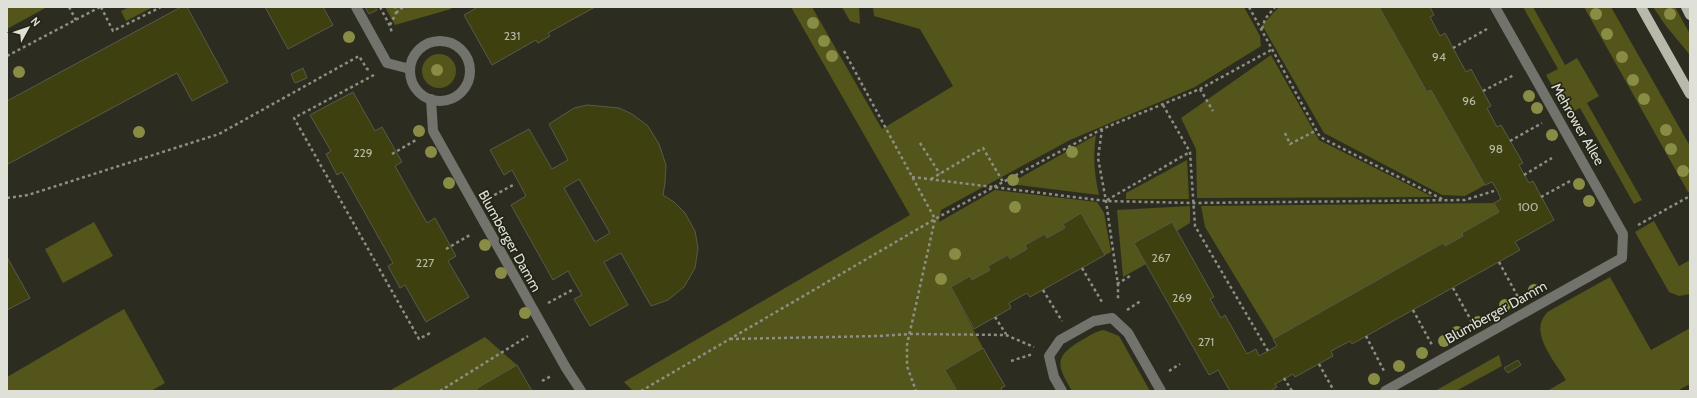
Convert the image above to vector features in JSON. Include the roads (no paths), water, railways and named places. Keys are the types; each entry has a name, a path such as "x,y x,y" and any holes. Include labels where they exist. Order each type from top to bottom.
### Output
{"main road":[{"path":"1641,7 1690,94"},
{"path":"1686,7 1690,14"}],"street":[{"path":"356,7 387,63 410,69"},
{"name":"Mehrower Allee","path":"1495,7 1623,234 1622,258"},
{"path":"440,40 449,42 458,46 469,61 469,80 465,88 458,95 441,101 431,100 416,89 412,80 410,69 416,53 422,47 431,42 440,40"},
{"name":"Blumberger Damm","path":"431,100 433,131 534,311 581,391"},
{"name":"Blumberger Damm","path":"1389,389 1622,258"},
{"path":"1062,391 1054,377 1049,356 1060,340 1094,321 1112,318 1128,333 1161,391"}]}
